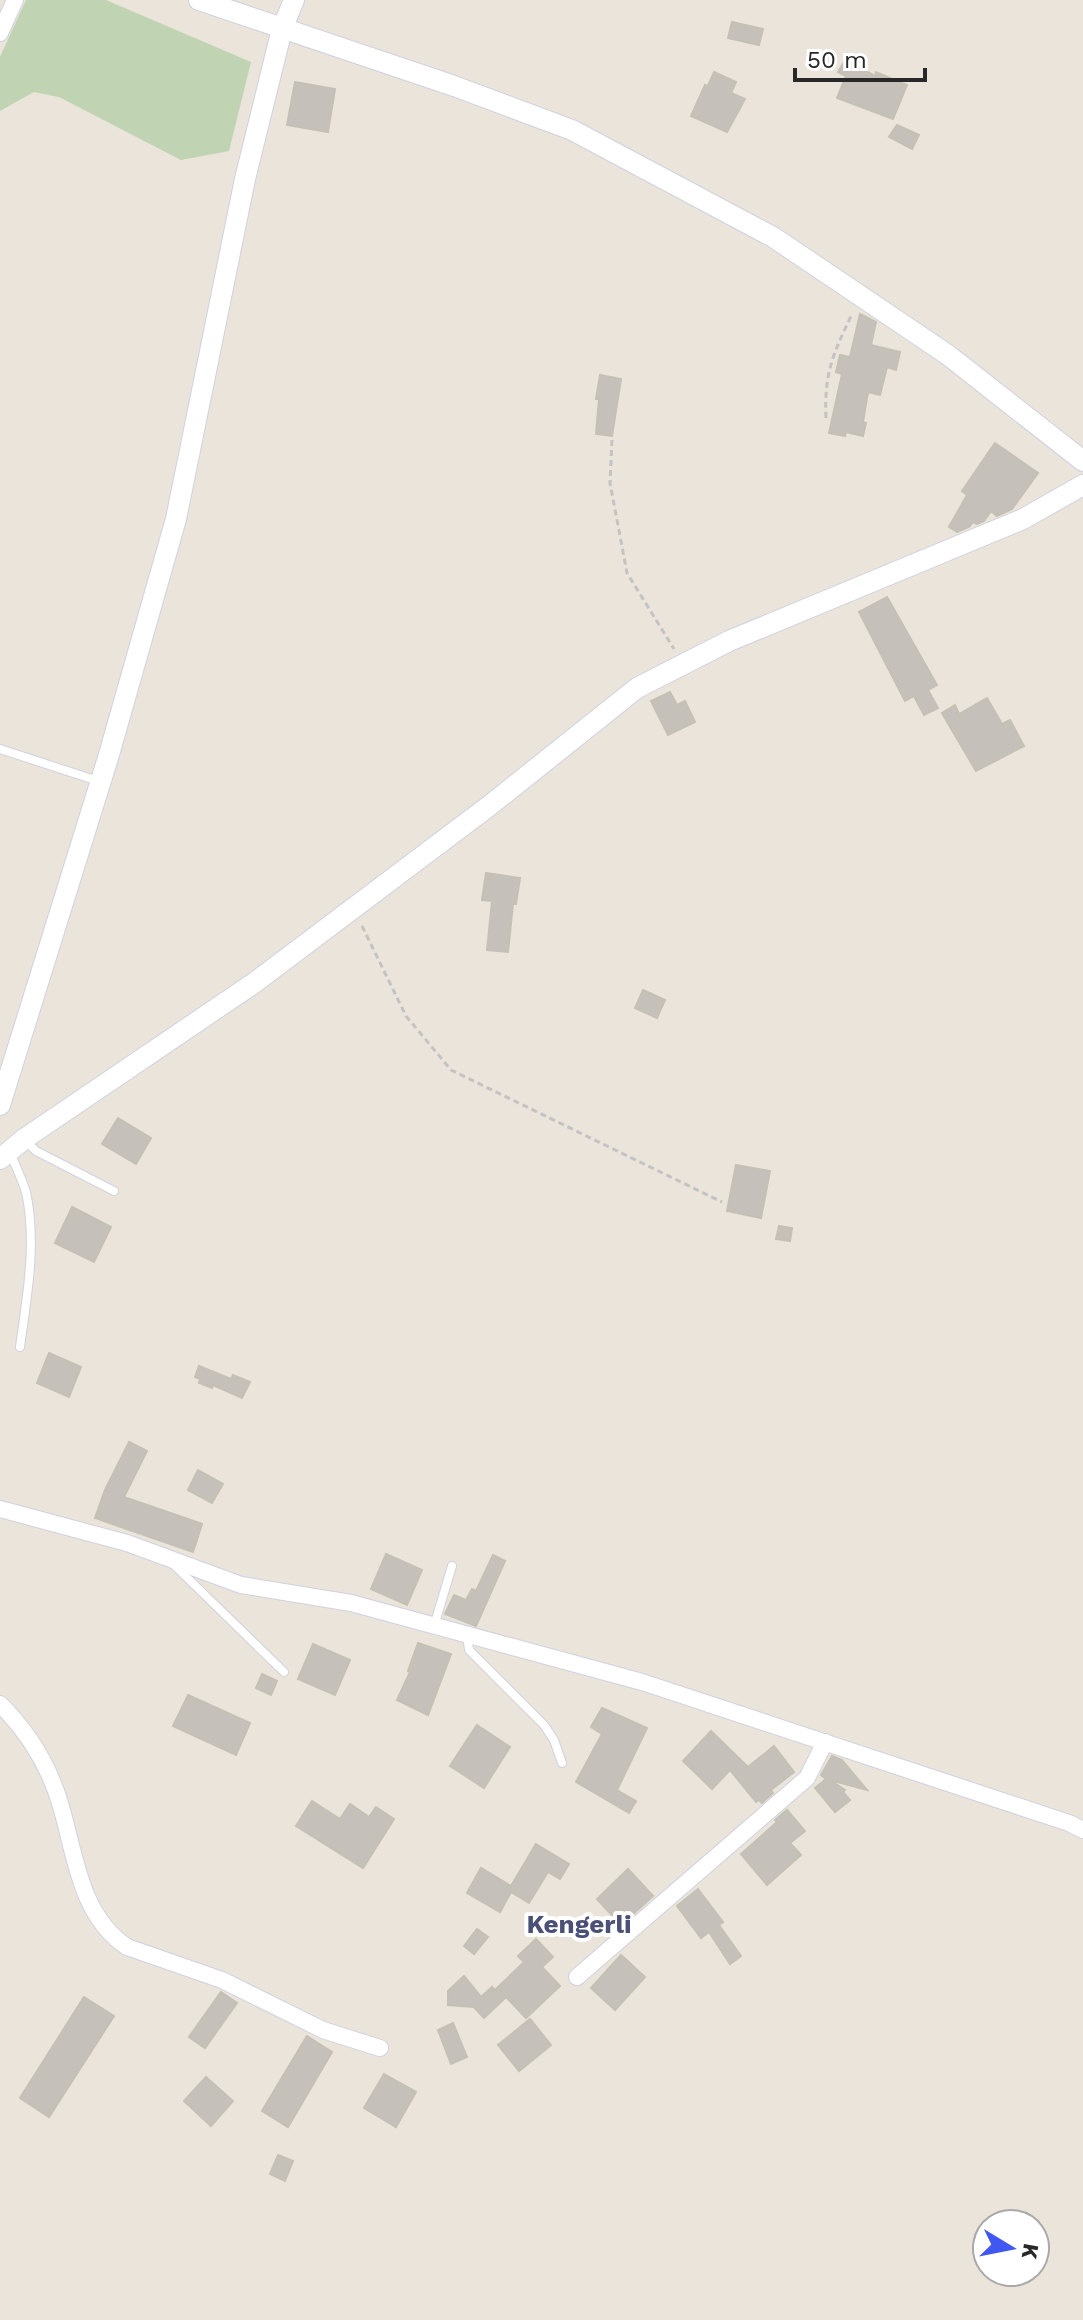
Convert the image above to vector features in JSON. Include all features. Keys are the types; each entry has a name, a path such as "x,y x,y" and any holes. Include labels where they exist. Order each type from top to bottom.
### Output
{"street":[{"path":"0,33 15,0"},
{"path":"199,0 454,86 572,130 773,237 948,355 1083,461"},
{"path":"0,1105 101,782 176,519 245,179 282,29 294,0"},
{"path":"11,1150 254,983 489,806 637,688 729,641 1023,519 1083,485"},
{"path":"0,1509 127,1543 241,1585 351,1603 642,1682 1083,1830"},
{"path":"0,1704 17,1721 40,1754 62,1808 79,1879 99,1919 113,1938 127,1947 222,1980 323,2030 380,2048"},
{"path":"577,1977 807,1778 825,1742"}],"lane":[{"path":"0,749 101,782"},
{"path":"20,1347 30,1278 30,1227 25,1191 11,1150 36,1151 114,1191"},
{"path":"167,1558 284,1672"},
{"path":"434,1626 452,1566"},
{"path":"467,1634 469,1650 544,1725 554,1740 562,1763"}],"path":[{"path":"826,418 825,387 833,354 853,313 873,305"},
{"path":"612,440 610,483 627,573 683,664"},
{"path":"353,908 406,1016 451,1070 722,1202"}],"green space":[{"path":"26,0 106,0 251,62 229,151 181,160 59,97 34,92 0,111 0,57"}],"building":[{"path":"732,22 763,29 759,45 728,38"},
{"path":"845,60 875,76 876,72 907,85 893,119 837,98 846,76 838,72"},
{"path":"714,72 736,82 731,93 745,99 727,132 691,116"},
{"path":"295,82 335,89 328,132 287,125"},
{"path":"897,125 919,135 912,149 889,137"},
{"path":"860,314 876,322 871,345 900,352 896,370 887,367 880,395 868,392 863,436 846,432 845,436 829,433 842,374 836,372 840,355 850,357"},
{"path":"600,375 621,379 612,436 596,434"},
{"path":"995,443 1038,473 1012,509 997,516 991,511 984,521 973,522 957,532 949,527 967,495 962,491"},
{"path":"887,597 937,685 928,690 938,708 924,715 914,696 905,701 859,612"},
{"path":"670,692 677,705 685,701 695,722 668,735 651,701"},
{"path":"987,698 1002,724 1010,720 1024,746 976,771 942,713 955,705 959,714"},
{"path":"486,873 520,878 516,904 513,904 508,952 487,950 492,901 482,900"},
{"path":"643,990 665,1000 657,1018 635,1008"},
{"path":"118,1118 151,1138 136,1164 102,1144"},
{"path":"736,1165 770,1171 761,1218 727,1211"},
{"path":"72,1207 111,1227 94,1262 55,1243"},
{"path":"779,1226 792,1228 790,1241 776,1239"},
{"path":"49,1353 81,1367 69,1397 37,1383"},
{"path":"199,1366 231,1379 233,1375 250,1382 242,1398 213,1385 212,1388 199,1383 200,1379 195,1377"},
{"path":"129,1442 147,1451 124,1497 202,1524 193,1552 95,1518"},
{"path":"198,1470 223,1484 212,1503 188,1490"},
{"path":"386,1554 422,1570 407,1605 371,1589"},
{"path":"493,1555 505,1561 476,1626 445,1614 454,1595 466,1600 472,1589 476,1591"},
{"path":"418,1643 451,1654 428,1715 397,1700 410,1672"},
{"path":"313,1644 350,1660 335,1695 298,1679"},
{"path":"262,1674 277,1681 271,1695 256,1688"},
{"path":"188,1695 250,1723 236,1755 173,1726"},
{"path":"602,1708 647,1728 617,1790 636,1801 629,1813 576,1782 602,1734 591,1727"},
{"path":"477,1725 510,1747 484,1788 450,1766"},
{"path":"711,1731 748,1767 774,1746 794,1772 771,1790 773,1793 762,1803 759,1800 756,1802 730,1770 712,1789 683,1761"},
{"path":"832,1756 842,1760 867,1790 830,1780 845,1790 843,1792 850,1800 835,1812 815,1788 826,1779 821,1775"},
{"path":"312,1801 340,1819 350,1804 369,1817 376,1807 394,1819 363,1868 296,1826"},
{"path":"787,1810 805,1831 790,1843 801,1855 767,1885 741,1854"},
{"path":"536,1844 569,1864 560,1879 548,1872 529,1903 511,1892 500,1912 467,1893 481,1868 511,1886"},
{"path":"628,1869 653,1896 621,1925 597,1899"},
{"path":"698,1889 723,1922 719,1925 741,1956 730,1964 709,1932 701,1938 677,1906"},
{"path":"477,1929 488,1937 474,1954 464,1946"},
{"path":"536,1939 553,1957 542,1967 560,1986 526,2018 506,1997 484,2018 474,2007 448,2005 448,1991 464,1976 481,1997 492,1987 495,1990 524,1962 518,1956"},
{"path":"621,1955 645,1977 615,2010 591,1988"},
{"path":"221,1992 237,2003 205,2048 189,2037"},
{"path":"84,1997 114,2016 49,2117 20,2098"},
{"path":"530,2019 551,2045 519,2071 498,2045"},
{"path":"453,2023 467,2057 451,2064 438,2030"},
{"path":"307,2036 332,2052 288,2127 262,2111"},
{"path":"384,2074 416,2092 396,2127 364,2108"},
{"path":"206,2077 233,2101 211,2126 184,2101"},
{"path":"278,2155 293,2161 285,2181 270,2174"}],"district":[{"name":"Kengerli","path":"579,1924"}]}
